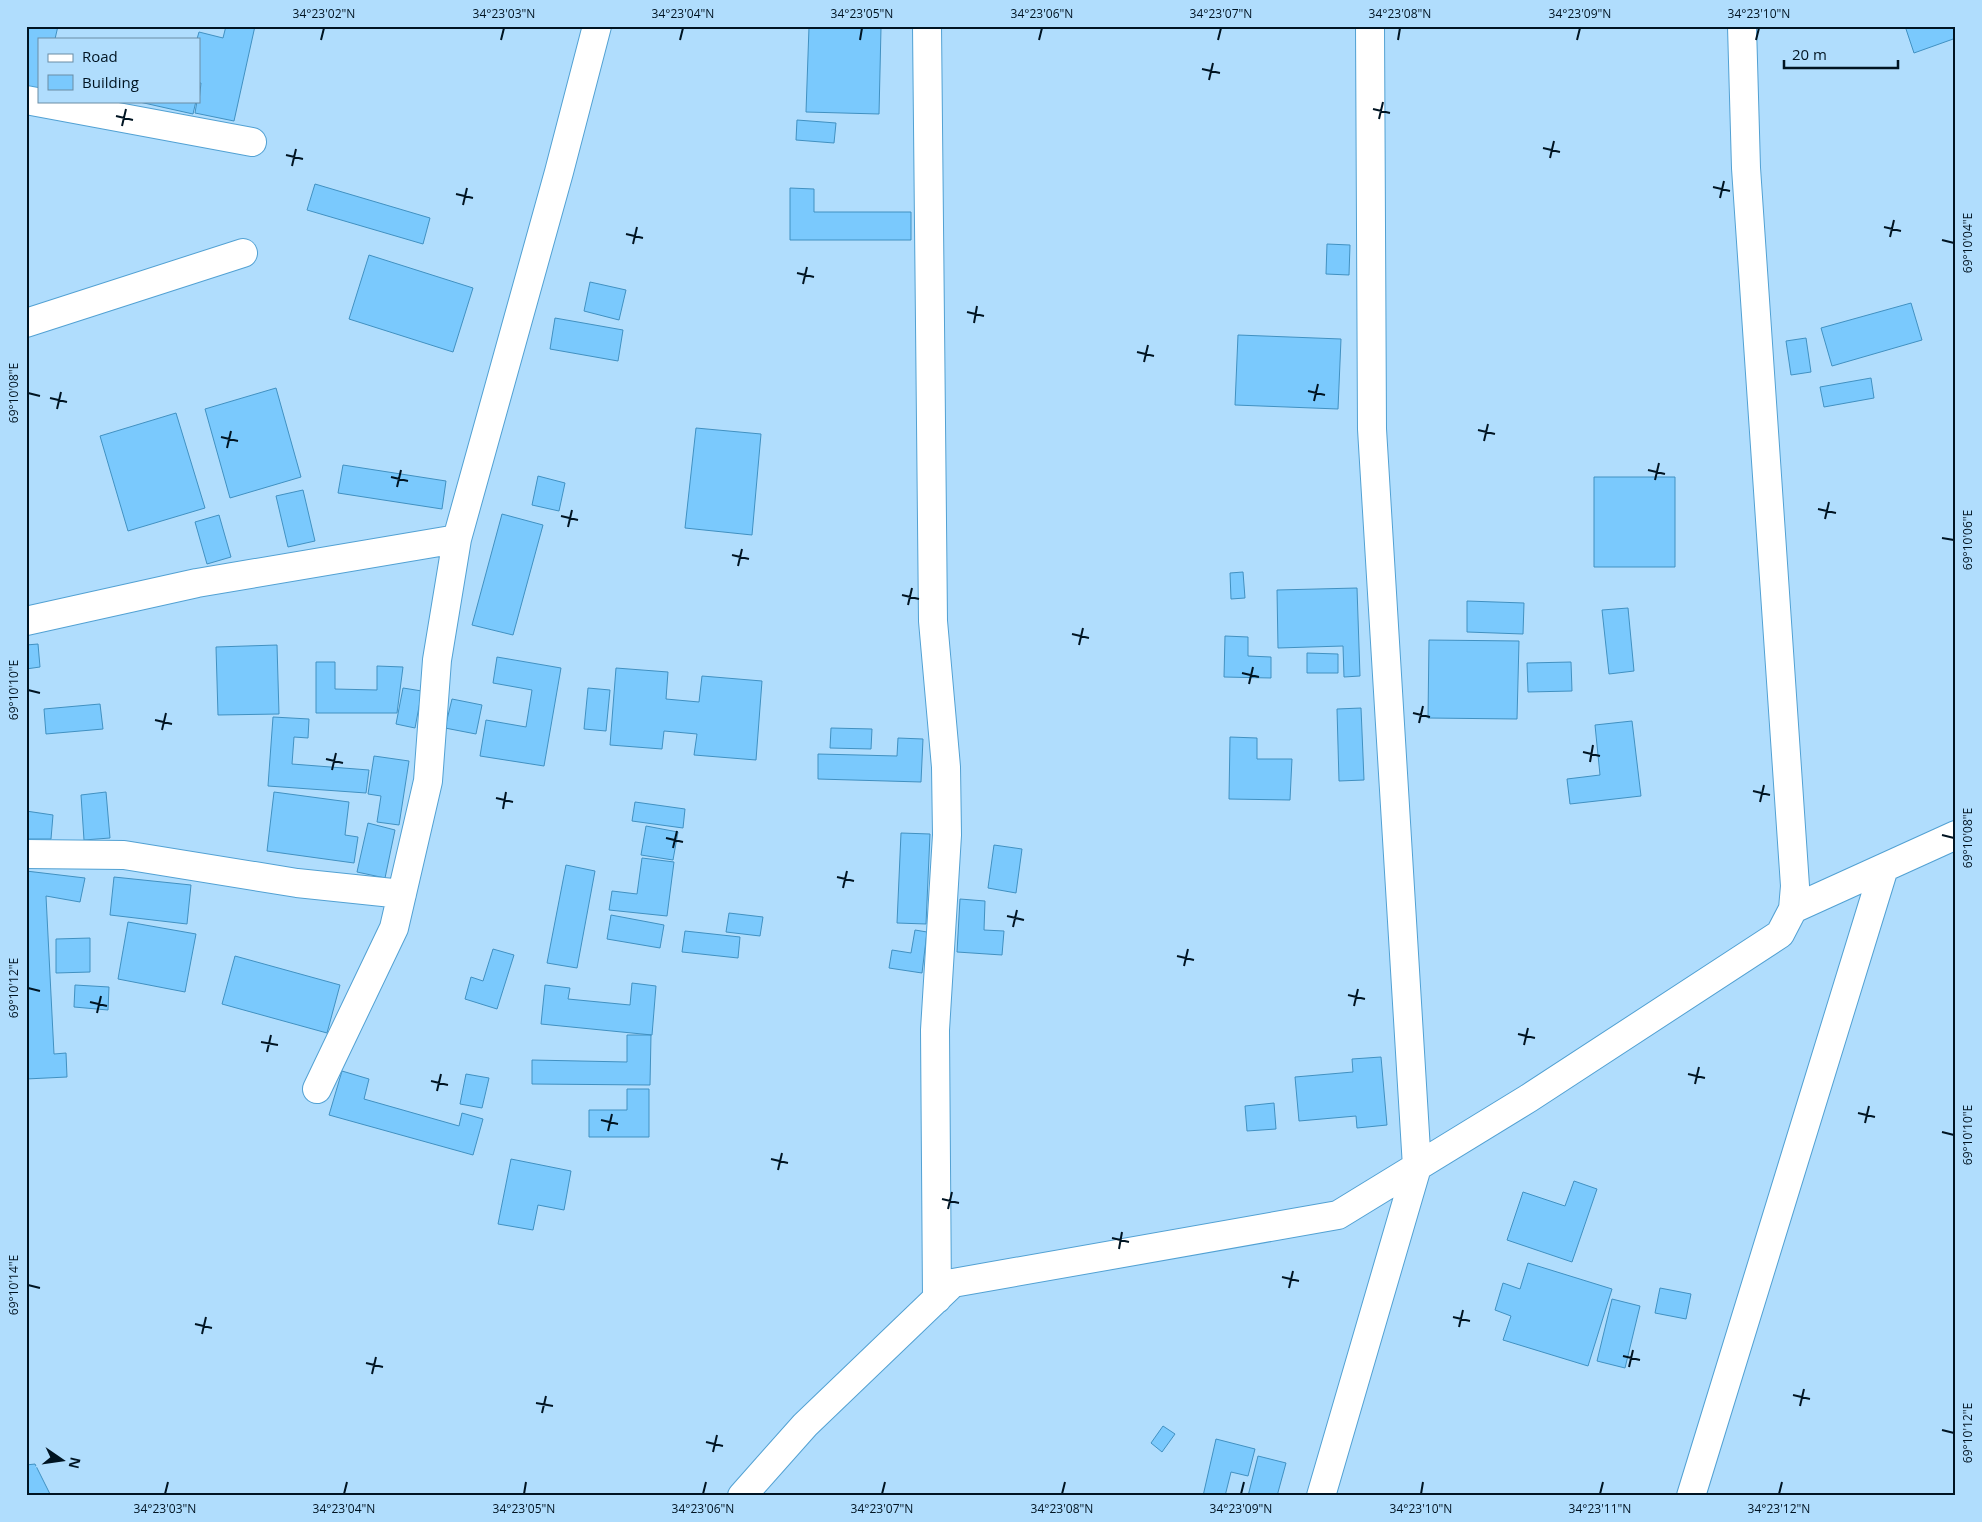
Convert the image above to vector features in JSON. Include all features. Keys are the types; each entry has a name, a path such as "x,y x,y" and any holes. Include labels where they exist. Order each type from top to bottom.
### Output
{"street":[{"path":"317,1089 394,928 428,782 437,660 457,539 559,172 596,26"},
{"path":"927,26 932,621 946,767 947,835 935,1030 937,1299"},
{"path":"1321,1496 1417,1167 1372,429 1370,26"},
{"path":"742,1496 805,1425 953,1283 1338,1215 1529,1098 1780,934 1793,909 1795,886 1746,168 1742,26"},
{"path":"26,100 252,142"},
{"path":"26,323 243,253"},
{"path":"26,621 197,583 457,539"},
{"path":"1793,909 1956,836"},
{"path":"26,854 124,855 297,883 402,894"},
{"path":"1691,1496 1884,868"}],"building":[{"path":"26,26 58,26 55,38 38,38 38,90 26,87"},
{"path":"226,26 255,26 234,121 195,113 197,102 200,102 201,83 200,38 197,38 199,32 223,38"},
{"path":"1905,26 1956,26 1956,38 1914,53"},
{"path":"809,27 881,28 879,114 806,112"},
{"path":"139,102 196,102 193,114"},
{"path":"797,120 836,123 834,143 796,140"},
{"path":"315,184 430,218 423,244 307,210"},
{"path":"790,188 814,189 814,212 911,212 911,240 790,240"},
{"path":"1327,244 1350,245 1349,275 1326,274"},
{"path":"369,255 473,288 453,352 349,319"},
{"path":"590,282 626,290 619,320 584,311"},
{"path":"1911,303 1922,340 1832,366 1821,328"},
{"path":"555,318 623,330 618,361 550,349"},
{"path":"1238,335 1341,339 1338,409 1235,405"},
{"path":"1806,338 1811,372 1791,375 1786,341"},
{"path":"1871,378 1874,398 1824,407 1820,387"},
{"path":"276,388 301,477 230,498 205,409"},
{"path":"176,413 205,508 128,531 100,436"},
{"path":"696,428 761,434 752,535 685,528"},
{"path":"343,465 446,481 442,509 338,493"},
{"path":"538,476 565,483 559,511 532,505"},
{"path":"1594,477 1675,477 1675,567 1594,567"},
{"path":"303,490 315,541 288,547 276,496"},
{"path":"502,514 543,525 513,635 472,625"},
{"path":"219,515 231,557 207,564 195,522"},
{"path":"1243,572 1245,598 1231,599 1230,573"},
{"path":"1357,588 1360,676 1344,677 1343,646 1278,648 1277,590"},
{"path":"1467,601 1524,603 1523,634 1467,632"},
{"path":"1628,608 1634,671 1609,674 1602,610"},
{"path":"1225,636 1248,637 1248,656 1271,657 1271,678 1224,677"},
{"path":"1429,640 1519,641 1517,719 1428,718"},
{"path":"38,644 40,667 26,669 26,645"},
{"path":"277,645 279,714 218,715 216,647"},
{"path":"1307,653 1338,654 1338,673 1307,673"},
{"path":"497,657 561,668 544,766 480,756 486,720 526,727 532,690 493,683"},
{"path":"316,662 335,662 335,689 377,690 377,666 403,667 397,713 316,713"},
{"path":"1571,662 1572,691 1528,692 1527,663"},
{"path":"616,668 668,672 666,699 699,702 702,676 762,681 756,760 694,755 697,734 664,731 662,749 610,745"},
{"path":"403,688 422,691 415,728 396,724"},
{"path":"588,688 610,690 606,731 584,729"},
{"path":"452,699 482,705 476,734 445,728"},
{"path":"100,704 103,729 46,734 44,709"},
{"path":"1361,708 1364,780 1339,781 1337,709"},
{"path":"273,717 309,719 308,738 294,737 292,764 369,770 366,793 268,786"},
{"path":"1632,721 1641,796 1570,804 1567,779 1600,775 1595,725"},
{"path":"831,728 872,729 871,749 830,748"},
{"path":"1230,737 1257,738 1257,759 1292,759 1290,800 1229,799"},
{"path":"898,738 923,739 921,782 818,779 818,754 897,756"},
{"path":"374,756 409,761 399,825 377,822 381,796 368,794"},
{"path":"106,792 110,838 84,840 81,795"},
{"path":"274,792 349,802 345,835 358,837 354,863 267,851"},
{"path":"635,802 685,809 683,828 632,821"},
{"path":"26,811 53,815 51,839 26,839"},
{"path":"368,823 395,830 385,878 357,872"},
{"path":"646,826 678,832 673,860 641,855"},
{"path":"901,833 930,834 926,924 897,923"},
{"path":"994,845 1022,849 1016,893 988,888"},
{"path":"642,858 674,862 667,916 609,910 612,891 637,894"},
{"path":"566,865 595,871 577,968 547,963"},
{"path":"26,871 85,878 80,902 46,896 54,1054 66,1053 67,1077 26,1079"},
{"path":"114,877 191,885 187,924 110,915"},
{"path":"960,899 985,901 984,930 1004,931 1002,955 957,952"},
{"path":"729,913 763,917 760,936 726,932"},
{"path":"611,915 664,925 660,948 607,939"},
{"path":"128,922 196,934 185,992 118,979"},
{"path":"915,930 927,932 922,973 889,968 892,950 911,953"},
{"path":"685,931 740,937 738,958 682,952"},
{"path":"90,938 90,972 56,973 56,939"},
{"path":"493,949 514,955 497,1009 465,999 471,977 483,981"},
{"path":"235,956 340,985 327,1033 222,1004"},
{"path":"632,983 656,986 652,1035 541,1024 545,985 570,988 568,999 630,1005"},
{"path":"75,985 109,987 108,1010 74,1007"},
{"path":"627,1035 651,1035 650,1085 532,1084 532,1060 627,1062"},
{"path":"1381,1057 1387,1125 1357,1128 1356,1116 1299,1121 1295,1077 1353,1072 1352,1059"},
{"path":"342,1071 369,1079 364,1099 459,1126 462,1113 483,1119 473,1155 329,1115"},
{"path":"466,1074 489,1078 482,1108 460,1104"},
{"path":"627,1089 649,1089 649,1137 589,1137 589,1110 627,1110"},
{"path":"1274,1103 1276,1129 1247,1131 1245,1106"},
{"path":"511,1159 571,1171 564,1210 538,1205 533,1230 498,1224"},
{"path":"1574,1181 1597,1189 1572,1262 1507,1240 1523,1192 1565,1206"},
{"path":"1528,1263 1612,1289 1588,1366 1503,1340 1511,1316 1495,1310 1503,1283 1520,1289"},
{"path":"1660,1288 1691,1294 1686,1319 1655,1313"},
{"path":"1612,1299 1640,1306 1625,1368 1597,1361"},
{"path":"1163,1426 1175,1434 1162,1452 1151,1443"},
{"path":"1216,1439 1255,1449 1248,1476 1231,1472 1225,1496 1203,1496"},
{"path":"1258,1456 1286,1463 1277,1496 1248,1496"},
{"path":"35,1464 51,1496 26,1496 26,1465"}]}
